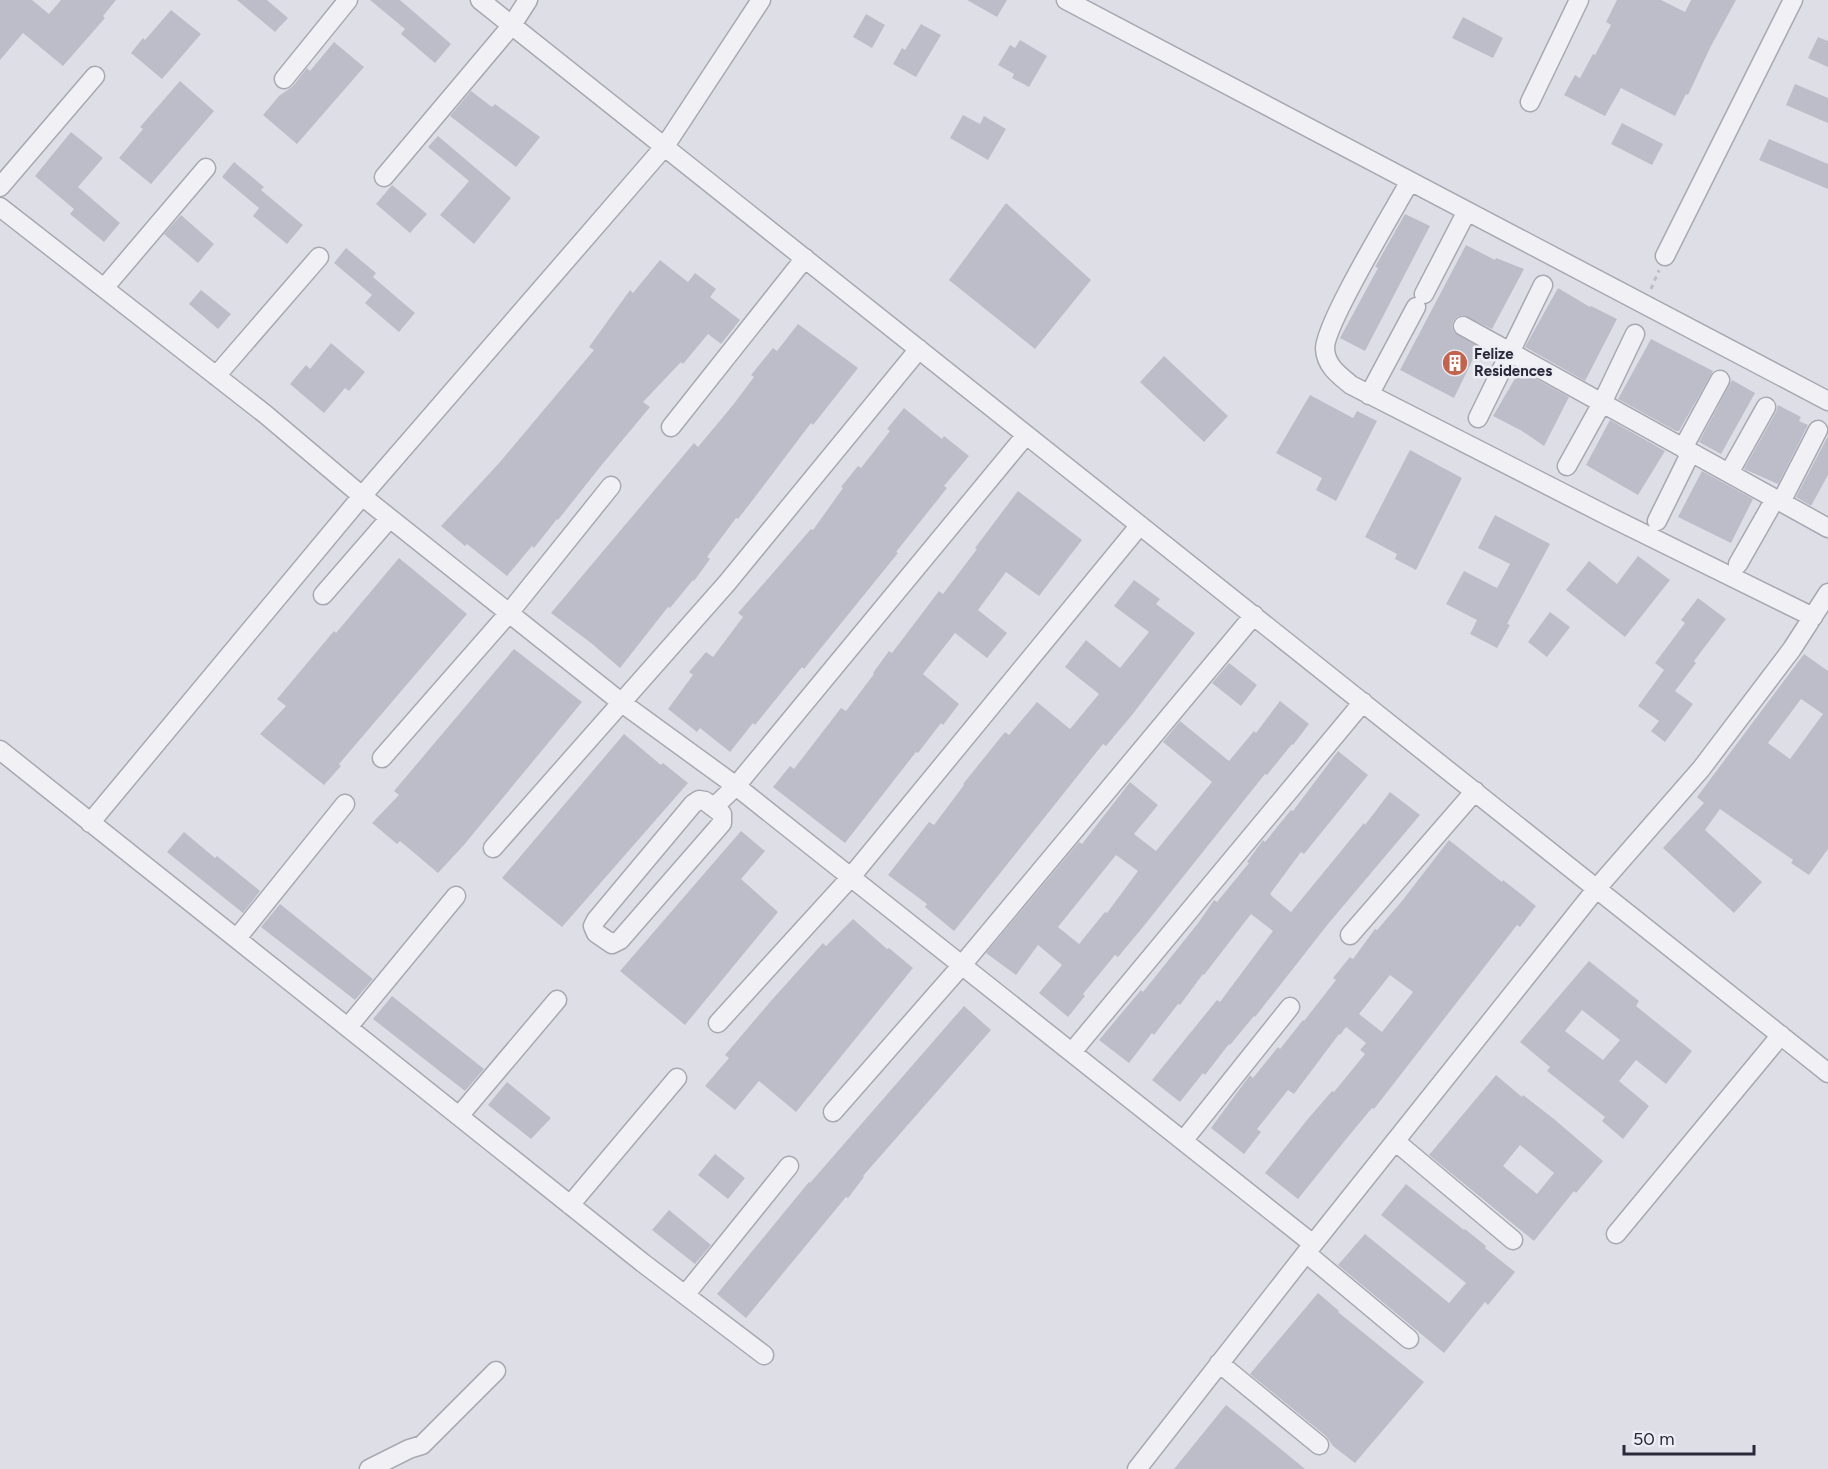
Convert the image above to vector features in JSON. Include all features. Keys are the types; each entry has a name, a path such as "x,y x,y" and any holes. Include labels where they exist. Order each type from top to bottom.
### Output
{"street":[{"path":"284,79 348,0"},
{"path":"480,0 1828,1073"},
{"path":"384,177 512,25 528,0"},
{"path":"90,823 362,496 665,146 761,0"},
{"path":"1065,0 1828,400"},
{"path":"1530,102 1579,0"},
{"path":"1665,256 1793,0"},
{"path":"0,187 95,76"},
{"path":"104,288 206,168"},
{"path":"1410,181 1341,305 1326,339 1327,361 1335,371 1351,385 1610,517 1814,617"},
{"path":"0,207 265,414 389,519 622,703 736,786 1183,1141 1310,1248 1409,1339"},
{"path":"1369,394 1467,211"},
{"path":"216,376 319,257"},
{"path":"670,427 805,258"},
{"path":"1478,418 1543,285"},
{"path":"1463,326 1778,500 1827,524"},
{"path":"1567,465 1602,403 1635,334"},
{"path":"493,848 727,583 920,349"},
{"path":"1657,521 1720,380"},
{"path":"1729,473 1766,407"},
{"path":"1737,564 1778,500 1818,430"},
{"path":"714,807 736,786 1026,435"},
{"path":"382,758 509,613 611,486"},
{"path":"324,595 389,519"},
{"path":"718,1023 850,878 1140,525"},
{"path":"1137,1469 1597,888 1701,769 1737,724 1814,617 1828,593"},
{"path":"833,1112 962,965 1254,615"},
{"path":"1072,1052 1363,702"},
{"path":"0,750 570,1205 764,1354"},
{"path":"1350,935 1475,791"},
{"path":"699,800 714,807 722,814 722,823 620,940 612,944 596,933 593,926 596,920 693,804 699,800"},
{"path":"237,938 345,804"},
{"path":"348,1027 456,896"},
{"path":"459,1116 557,1000"},
{"path":"1183,1141 1290,1007"},
{"path":"1616,1234 1780,1035"},
{"path":"570,1205 677,1078"},
{"path":"1395,1141 1513,1240"},
{"path":"686,1295 789,1166"},
{"path":"1219,1363 1319,1445"},
{"path":"369,1469 422,1445 496,1371"}],"path":[{"path":"1645,305 1665,256"}],"building":[{"path":"0,0 32,0 49,14 61,0 116,0 103,16 105,18 63,66 23,33 0,60"},
{"path":"237,0 267,0 288,18 275,32"},
{"path":"370,0 400,0 451,44 435,63 401,34 405,29"},
{"path":"967,0 1007,0 997,17"},
{"path":"1617,0 1661,0 1685,12 1691,0 1736,0 1675,116 1621,88 1605,116 1564,95 1575,75 1580,78 1593,54 1595,55 1611,25 1606,22"},
{"path":"171,10 201,34 162,79 131,53"},
{"path":"866,14 885,25 872,48 853,37"},
{"path":"1463,17 1503,38 1493,58 1452,38"},
{"path":"921,24 941,35 916,77 893,64 902,48 905,50"},
{"path":"1818,37 1828,41 1828,67 1808,58"},
{"path":"1020,40 1047,56 1029,87 1012,78 1014,74 998,65 1010,45 1015,48"},
{"path":"334,42 364,67 297,144 263,115 279,96 293,86 307,68 310,71"},
{"path":"180,81 214,111 151,184 119,158 143,129 140,127"},
{"path":"1795,84 1828,98 1828,123 1786,105"},
{"path":"471,91 492,107 495,104 540,137 516,167 450,116"},
{"path":"963,115 980,124 984,116 1006,129 988,160 950,138"},
{"path":"1622,123 1663,144 1652,165 1611,144"},
{"path":"71,132 103,158 78,187 120,223 104,242 70,214 74,209 35,176"},
{"path":"438,136 511,198 474,244 440,215 469,181 428,147"},
{"path":"1769,139 1828,164 1828,189 1759,160"},
{"path":"234,162 264,187 261,190 303,225 287,244 253,216 259,208 222,177"},
{"path":"392,185 427,214 410,233 376,204"},
{"path":"1006,203 1091,280 1035,349 949,280"},
{"path":"1405,214 1430,226 1365,351 1340,338 1378,268 1375,267"},
{"path":"181,215 214,244 198,263 164,234"},
{"path":"1466,245 1495,260 1496,258 1524,269 1492,329 1463,315 1453,321 1454,332 1479,347 1454,398 1400,370"},
{"path":"346,248 376,273 373,277 415,313 399,332 365,303 372,295 334,263"},
{"path":"660,260 688,282 695,273 716,289 710,297 740,320 721,344 708,334 683,364 681,362 643,402 650,407 558,520 507,576 441,526 500,462 594,350 589,347 630,290 633,293"},
{"path":"1558,288 1590,307 1617,319 1585,381 1525,347"},
{"path":"201,290 231,314 218,329 189,304"},
{"path":"798,324 858,368 813,425 811,423 738,519 736,518 707,557 710,559 694,581 670,608 668,607 620,668 551,613 694,443 698,447 754,377 751,375 773,348 777,351"},
{"path":"1651,339 1713,371 1679,431 1618,399"},
{"path":"331,343 365,372 349,391 345,388 324,413 290,384 306,365 310,369"},
{"path":"1164,356 1228,416 1204,442 1140,382"},
{"path":"1520,370 1569,397 1544,446 1493,416"},
{"path":"1732,380 1755,393 1721,454 1699,442"},
{"path":"1310,395 1353,418 1357,411 1377,421 1336,501 1316,490 1322,478 1276,453"},
{"path":"1778,405 1801,417 1799,421 1808,425 1778,484 1744,469"},
{"path":"904,408 942,439 944,436 969,456 944,486 947,488 896,552 898,553 804,669 802,667 730,752 700,728 697,732 668,709 693,675 689,672 706,652 713,657 743,617 738,613 811,529 813,530 843,488 841,487 858,466 861,468 890,431 887,429"},
{"path":"1610,420 1665,451 1638,495 1586,465"},
{"path":"1828,436 1828,475 1811,506 1796,497"},
{"path":"1410,450 1462,478 1416,570 1395,559 1397,554 1365,537"},
{"path":"1702,471 1753,499 1731,543 1678,517"},
{"path":"1018,491 1082,540 1039,596 1006,572 978,610 1007,633 987,658 955,633 923,674 959,704 918,753 916,752 845,843 773,787 790,766 794,769 841,708 846,711 889,651 892,653 939,591 943,594"},
{"path":"1495,515 1550,544 1507,624 1510,625 1497,648 1470,634 1477,620 1446,604 1464,571 1497,588 1510,564 1478,548"},
{"path":"1638,556 1670,580 1625,637 1566,590 1589,561 1617,584"},
{"path":"399,558 467,614 339,764 341,766 324,785 260,734 286,706 277,699"},
{"path":"1134,580 1160,599 1156,604 1195,633 1132,715 1106,746 1103,744 954,931 925,907 927,904 888,875 929,822 934,825 963,784 1005,732 1009,735 1037,702 1070,729 1099,694 1065,667 1086,640 1120,668 1149,632 1114,606"},
{"path":"1698,598 1726,619 1694,661 1696,663 1675,691 1693,704 1665,742 1651,731 1659,721 1638,706 1664,670 1655,663 1685,623 1681,620"},
{"path":"1550,612 1570,627 1547,657 1528,642"},
{"path":"514,649 582,702 438,873 400,841 397,844 372,823 399,795 394,791"},
{"path":"1804,654 1828,671 1828,849 1809,875 1791,863 1793,860 1720,809 1705,830 1762,882 1734,913 1663,848 1704,803 1697,797","holes":["1801,699 1823,714 1790,759 1768,743"]},
{"path":"1229,663 1257,685 1241,706 1212,683"},
{"path":"1280,701 1309,724 1267,775 1265,774 1118,957 1115,955 1083,994 1085,996 1068,1017 1039,993 1062,965 1038,945 1016,975 986,953 1079,842 1082,844 1130,782 1158,805 1134,834 1156,851 1212,782 1163,742 1180,721 1229,761 1254,731 1256,733","holes":["1116,855 1138,871 1107,913 1105,912 1079,944 1058,927"]},
{"path":"624,734 661,765 663,763 688,783 562,927 502,878"},
{"path":"1338,751 1368,775 1304,854 1301,852 1270,894 1291,912 1390,792 1420,815 1328,924 1255,1017 1229,1044 1205,1075 1203,1073 1180,1102 1152,1080 1217,1000 1220,1002 1273,931 1251,914 1180,1005 1178,1004 1154,1035 1152,1033 1129,1063 1099,1040 1141,990 1143,992 1214,900 1217,902 1249,863 1247,862 1263,840 1265,842 1291,810 1293,811"},
{"path":"741,831 765,851 741,879 778,912 685,1025 620,971"},
{"path":"184,832 260,891 243,913 167,852"},
{"path":"1449,840 1536,906 1520,927 1517,925 1374,1109 1372,1108 1298,1199 1265,1173 1307,1120 1365,1054 1360,1050 1366,1043 1346,1027 1294,1094 1288,1090 1257,1129 1261,1132 1244,1154 1211,1128 1250,1075 1253,1078 1278,1047 1280,1049 1336,980 1333,978 1350,957 1353,959 1375,929 1377,930","holes":["1390,975 1413,992 1382,1032 1359,1014"]},
{"path":"280,904 373,979 355,1000 261,927"},
{"path":"853,919 913,968 796,1112 759,1081 735,1110 705,1086 729,1058 725,1055 770,1002 823,943 826,946"},
{"path":"1589,961 1639,1001 1636,1006 1692,1051 1666,1084 1636,1060 1619,1081 1649,1106 1623,1139 1602,1121 1605,1117 1547,1071 1550,1067 1520,1042","holes":["1582,1010 1620,1040 1603,1060 1565,1031"]},
{"path":"392,996 484,1069 465,1091 373,1019"},
{"path":"964,1006 991,1030 863,1176 848,1198 846,1197 746,1318 717,1294 809,1182"},
{"path":"1496,1075 1522,1097 1523,1095 1554,1119 1603,1161 1576,1193 1574,1191 1534,1241 1429,1155","holes":["1520,1145 1554,1173 1537,1194 1503,1166"]},
{"path":"507,1082 551,1118 531,1139 488,1105"},
{"path":"715,1154 745,1178 728,1199 698,1175"},
{"path":"1406,1184 1465,1229 1515,1272 1488,1305 1485,1302 1444,1353 1338,1265 1365,1234 1449,1303 1466,1283 1381,1215"},
{"path":"669,1210 711,1245 695,1264 652,1230"},
{"path":"1318,1293 1424,1382 1355,1463 1333,1446 1326,1436 1250,1374"},
{"path":"1226,1405 1255,1428 1305,1469 1174,1469"}],"place":[{"name":"Felize Residences","path":"1455,363"}]}
